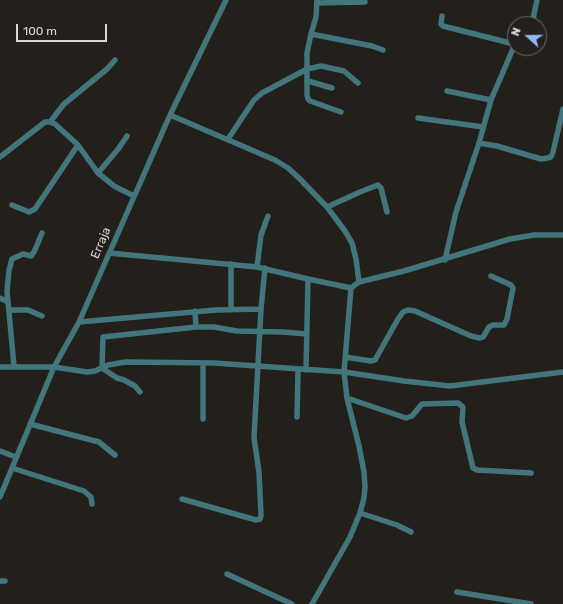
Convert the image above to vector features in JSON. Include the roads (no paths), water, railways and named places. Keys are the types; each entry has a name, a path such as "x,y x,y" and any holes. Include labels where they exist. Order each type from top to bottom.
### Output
{"street":[{"name":"Erraja","path":"0,497 54,367 79,322 170,115 226,0"},
{"path":"534,16 537,0"},
{"path":"341,112 310,101 307,95 307,53 311,34 314,28 317,2 366,2"},
{"path":"442,16 441,24 443,26 507,42"},
{"path":"311,34 372,46 383,50"},
{"path":"444,260 456,212 479,143 491,100 510,56"},
{"path":"50,122 64,104 115,60"},
{"path":"228,139 254,100 262,92 307,70 321,66 344,71 358,83"},
{"path":"308,81 332,88"},
{"path":"447,91 491,100"},
{"path":"479,143 498,146 541,159 547,158 551,156 553,152 563,109"},
{"path":"170,115 275,160 288,168 327,207 345,231 352,243 359,282"},
{"path":"418,118 483,127"},
{"path":"0,157 45,122 50,122 55,124 78,145 98,173 114,186 134,196"},
{"path":"98,173 127,136"},
{"path":"12,205 29,212 35,210 78,145"},
{"path":"327,207 378,185 381,188 387,212"},
{"path":"257,267 262,236 268,216"},
{"path":"14,366 7,277 12,259 23,254 31,256 42,233"},
{"path":"312,604 350,537 360,513 365,487 359,446 347,398 344,372 351,288 359,282 444,260 510,239 534,235 563,235"},
{"path":"109,253 265,268 351,288"},
{"path":"231,264 231,309"},
{"path":"182,499 256,520 260,519 259,472 254,438 259,331 265,268"},
{"path":"345,357 370,361 376,360 398,319 403,312 408,310 415,311 471,336 480,338 483,337 489,327 493,325 504,325 508,319 513,288 511,285 492,276"},
{"path":"306,370 308,279"},
{"path":"0,298 8,302"},
{"path":"79,322 196,311 231,309 261,310"},
{"path":"9,310 28,310 42,316"},
{"path":"196,311 196,327"},
{"path":"102,368 102,339 105,336 196,327 237,331 307,334"},
{"path":"0,367 54,367 87,372 108,365 126,362 228,364 344,372 450,386 563,372"},
{"path":"203,364 203,419"},
{"path":"102,368 117,378 135,386 140,392"},
{"path":"298,370 298,417"},
{"path":"347,398 406,418 412,416 422,404 458,403 463,408 462,422 472,468 477,470 530,473"},
{"path":"30,424 98,442 115,454"},
{"path":"0,451 16,457"},
{"path":"12,468 84,491 91,497 92,504"},
{"path":"360,513 397,525 411,532"},
{"path":"227,574 292,604"},
{"path":"457,592 531,604"}]}
